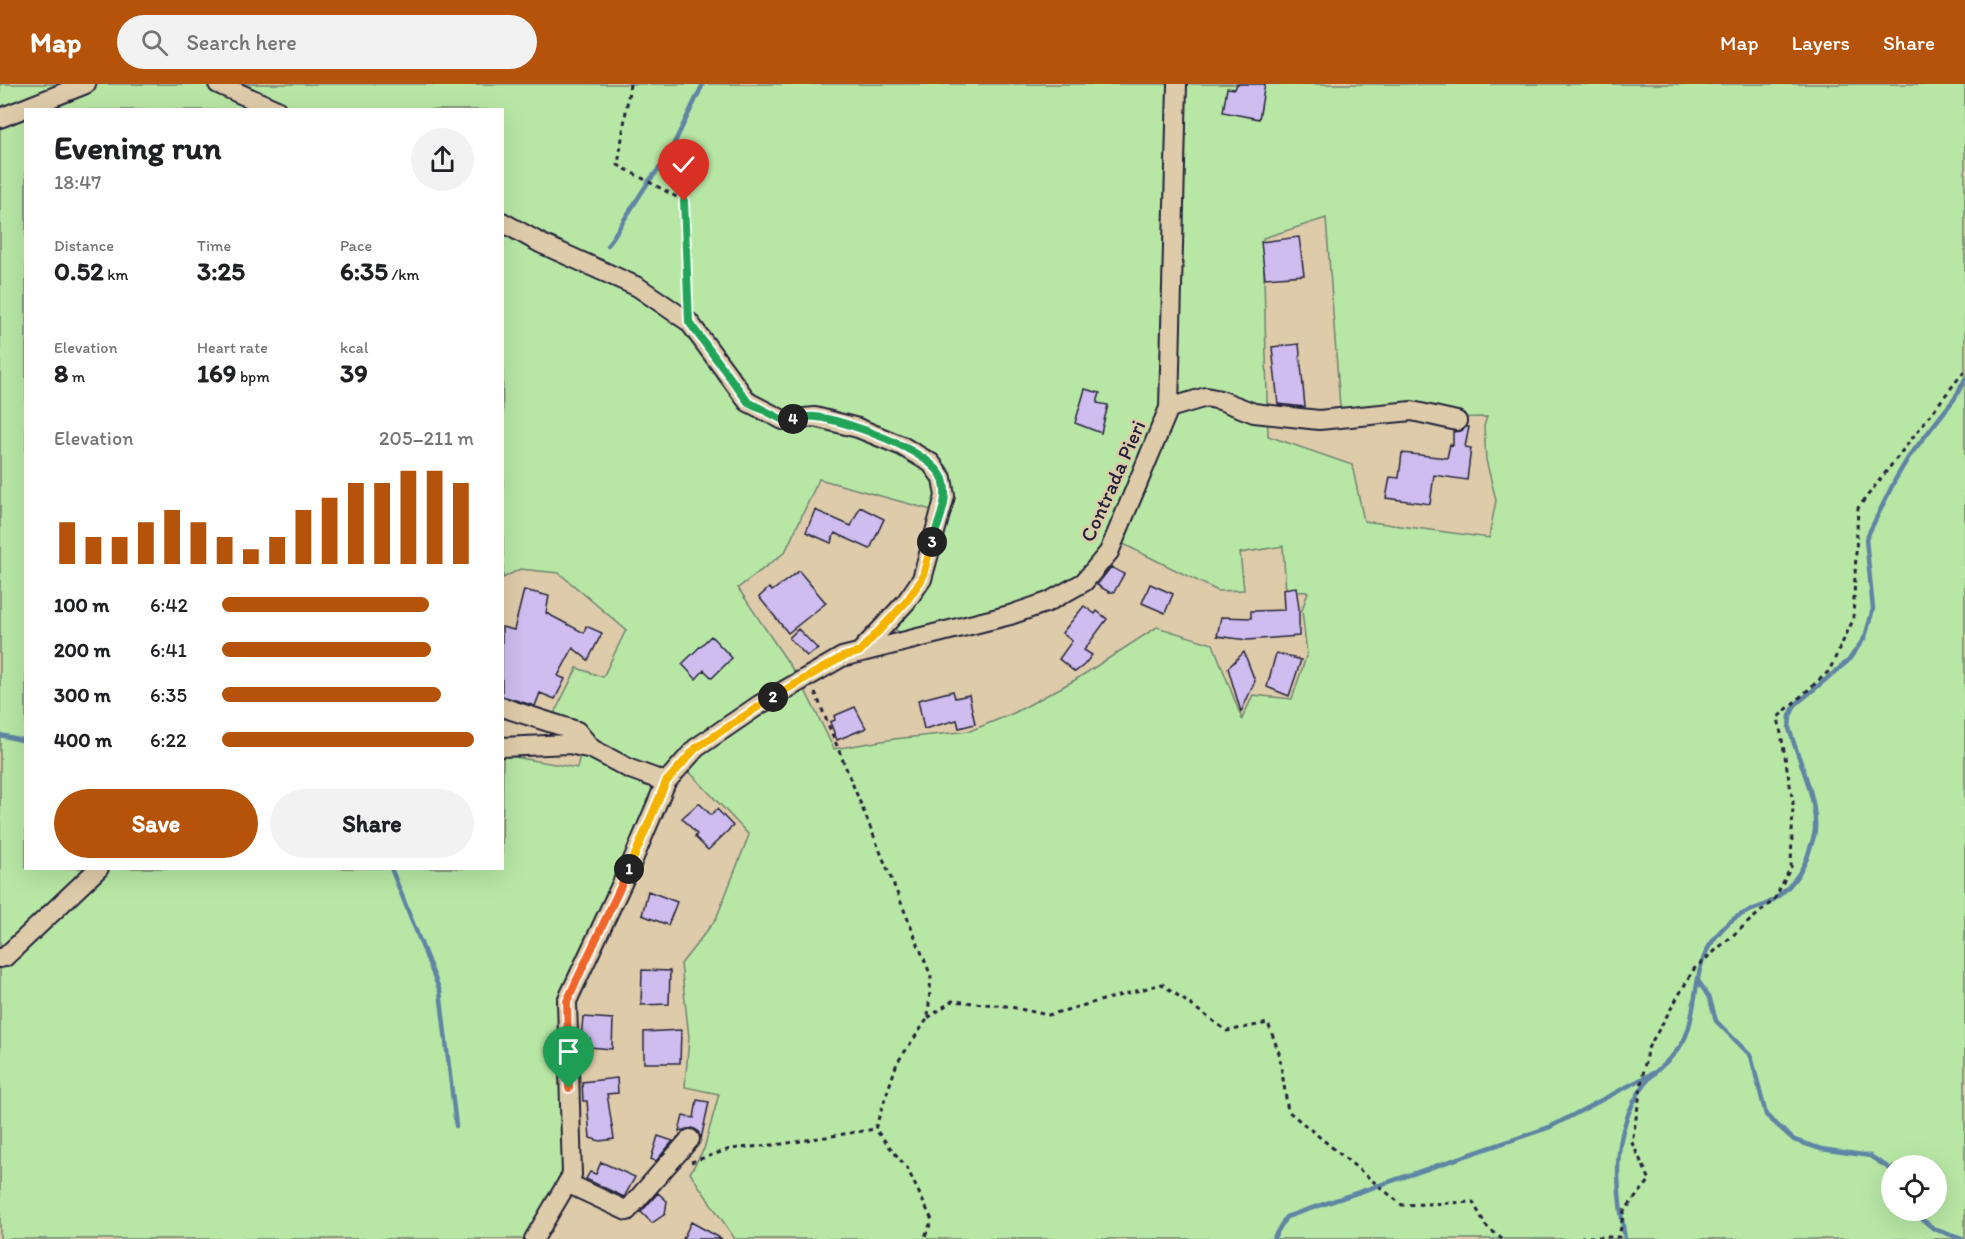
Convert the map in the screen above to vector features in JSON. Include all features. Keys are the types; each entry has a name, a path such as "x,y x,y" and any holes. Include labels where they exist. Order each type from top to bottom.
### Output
{"street":[{"path":"25,108 86,84"},
{"path":"218,84 272,108"},
{"path":"1177,84 1169,408 1206,397 1254,413 1319,420 1412,411 1457,420"},
{"path":"0,118 24,109"},
{"path":"504,223 542,244 638,287 689,322 748,402 783,420 815,417 858,428 902,446 932,463 942,478 945,496 922,579 906,602 859,652"},
{"name":"Contrada Pieri","path":"567,1183 572,1174 567,1001 632,862 666,782 696,748 759,705 842,657 1011,615 1048,602 1084,582 1109,552 1169,408"},
{"path":"898,643 906,602"},
{"path":"504,708 577,731 592,749"},
{"path":"504,747 569,744 592,749 630,769 666,782"},
{"path":"0,958 5,957 97,870"},
{"path":"534,1239 567,1183 627,1211 690,1139"}],"path":[{"path":"630,84 618,165 684,201 689,322"},
{"path":"1581,1239 1582,1237 1619,1237 1624,1211 1650,1180 1632,1143 1647,1050 1694,969 1774,900 1791,867 1792,802 1778,717 1829,671 1853,620 1858,508 1965,370"},
{"path":"809,676 931,976 928,1018"},
{"path":"875,1129 897,1062 928,1018 952,1001 1006,1006 1048,1015 1162,984 1227,1031 1268,1023 1279,1053 1288,1111 1402,1205 1473,1202 1486,1226 1502,1239"},
{"path":"690,1163 730,1149 782,1144 875,1129"},
{"path":"875,1129 907,1168 932,1220 924,1239"}],"green space":[{"path":"0,84 1965,84 1965,1239 735,1239 690,1173 704,1149 719,1094 685,1087 689,1037 681,964 716,919 749,835 680,762 565,993 570,1172 539,1239 0,1239","holes":["1326,218 1341,420 1487,417 1484,426 1486,460 1496,500 1489,538 1364,521 1352,465 1268,436 1263,238","819,479 946,514 890,627 912,639 1060,597 1111,538 1218,591 1244,590 1240,553 1283,546 1286,591 1308,592 1302,610 1307,654 1292,699 1253,695 1242,719 1213,644 1157,627 1075,680 1014,713 970,731 894,739 834,749 801,682 738,588 785,552"]}],"building":[{"path":"1237,84 1265,84 1259,119 1223,112 1227,88 1235,89"},
{"path":"1299,237 1304,275 1265,278 1261,242"},
{"path":"1299,344 1305,407 1278,404 1272,347"},
{"path":"1085,389 1100,393 1097,403 1108,405 1101,433 1075,423"},
{"path":"1469,427 1465,447 1471,448 1467,480 1434,475 1430,504 1386,498 1390,477 1399,478 1402,453 1447,458 1450,444 1453,445 1453,432 1461,431"},
{"path":"860,507 884,519 870,549 835,533 831,543 806,532 815,510 851,526"},
{"path":"1111,567 1124,574 1114,592 1109,592 1097,585"},
{"path":"799,571 826,603 788,633 759,597 769,588 772,591"},
{"path":"1150,584 1173,594 1165,613 1142,603"},
{"path":"1296,587 1299,636 1247,640 1217,636 1221,617 1251,618 1251,611 1284,610 1283,589"},
{"path":"524,590 549,596 546,613 584,633 586,626 602,633 588,660 573,648 558,676 565,679 555,699 540,693 535,706 504,697 504,628 514,630"},
{"path":"1084,606 1095,614 1097,611 1107,619 1084,650 1092,655 1075,672 1059,659 1072,641 1062,633"},
{"path":"798,629 818,649 807,656 789,638"},
{"path":"711,636 732,658 712,678 704,670 696,679 682,664"},
{"path":"1244,652 1255,681 1241,712 1228,668"},
{"path":"1276,653 1301,660 1289,696 1267,687"},
{"path":"953,691 955,698 969,695 975,724 959,728 957,720 924,729 918,700"},
{"path":"855,707 866,728 837,740 830,722 835,720 834,716"},
{"path":"699,803 711,815 717,809 733,826 708,850 695,837 697,834 682,818"},
{"path":"648,891 677,902 668,925 642,915"},
{"path":"642,970 670,971 669,1004 641,1005"},
{"path":"583,1017 613,1019 612,1049 589,1047 590,1039 581,1039"},
{"path":"681,1030 680,1063 644,1063 644,1032"},
{"path":"617,1078 618,1093 607,1094 614,1139 600,1141 590,1138 587,1101 583,1101 582,1082"},
{"path":"697,1100 709,1102 701,1139 698,1131 693,1128 679,1131 683,1116 694,1118"},
{"path":"658,1136 673,1141 656,1161 651,1159"},
{"path":"601,1162 635,1177 624,1197 586,1179 590,1172 596,1174"},
{"path":"658,1193 667,1201 665,1214 652,1223 641,1212"},
{"path":"691,1222 722,1239 683,1239"}],"waterway":[{"path":"608,245 649,181 666,160 703,84"},
{"path":"1625,1239 1618,1179 1618,1160 1625,1122 1644,1085 1679,1048 1687,1033 1701,966 1712,942 1731,921 1778,897 1794,881 1805,862 1814,835 1815,816 1810,791 1789,728 1790,716 1795,705 1848,661 1865,637 1873,609 1866,539 1908,458 1955,398 1965,379"},
{"path":"0,735 24,741"},
{"path":"392,870 440,991 456,1126"},
{"path":"1699,982 1710,999 1716,1021 1751,1056 1766,1115 1794,1140 1821,1149 1870,1156 1881,1163"},
{"path":"1273,1239 1286,1217 1550,1127 1655,1072"},
{"path":"1924,1221 1934,1229 1962,1239"}],"route":[{"path":"569,1088 567,1001 632,862 666,782 696,748 759,705 842,657 859,652 906,602 922,579 945,496 942,478 932,463 902,446 858,428 815,417 783,420 748,402 689,322 684,201"}]}
